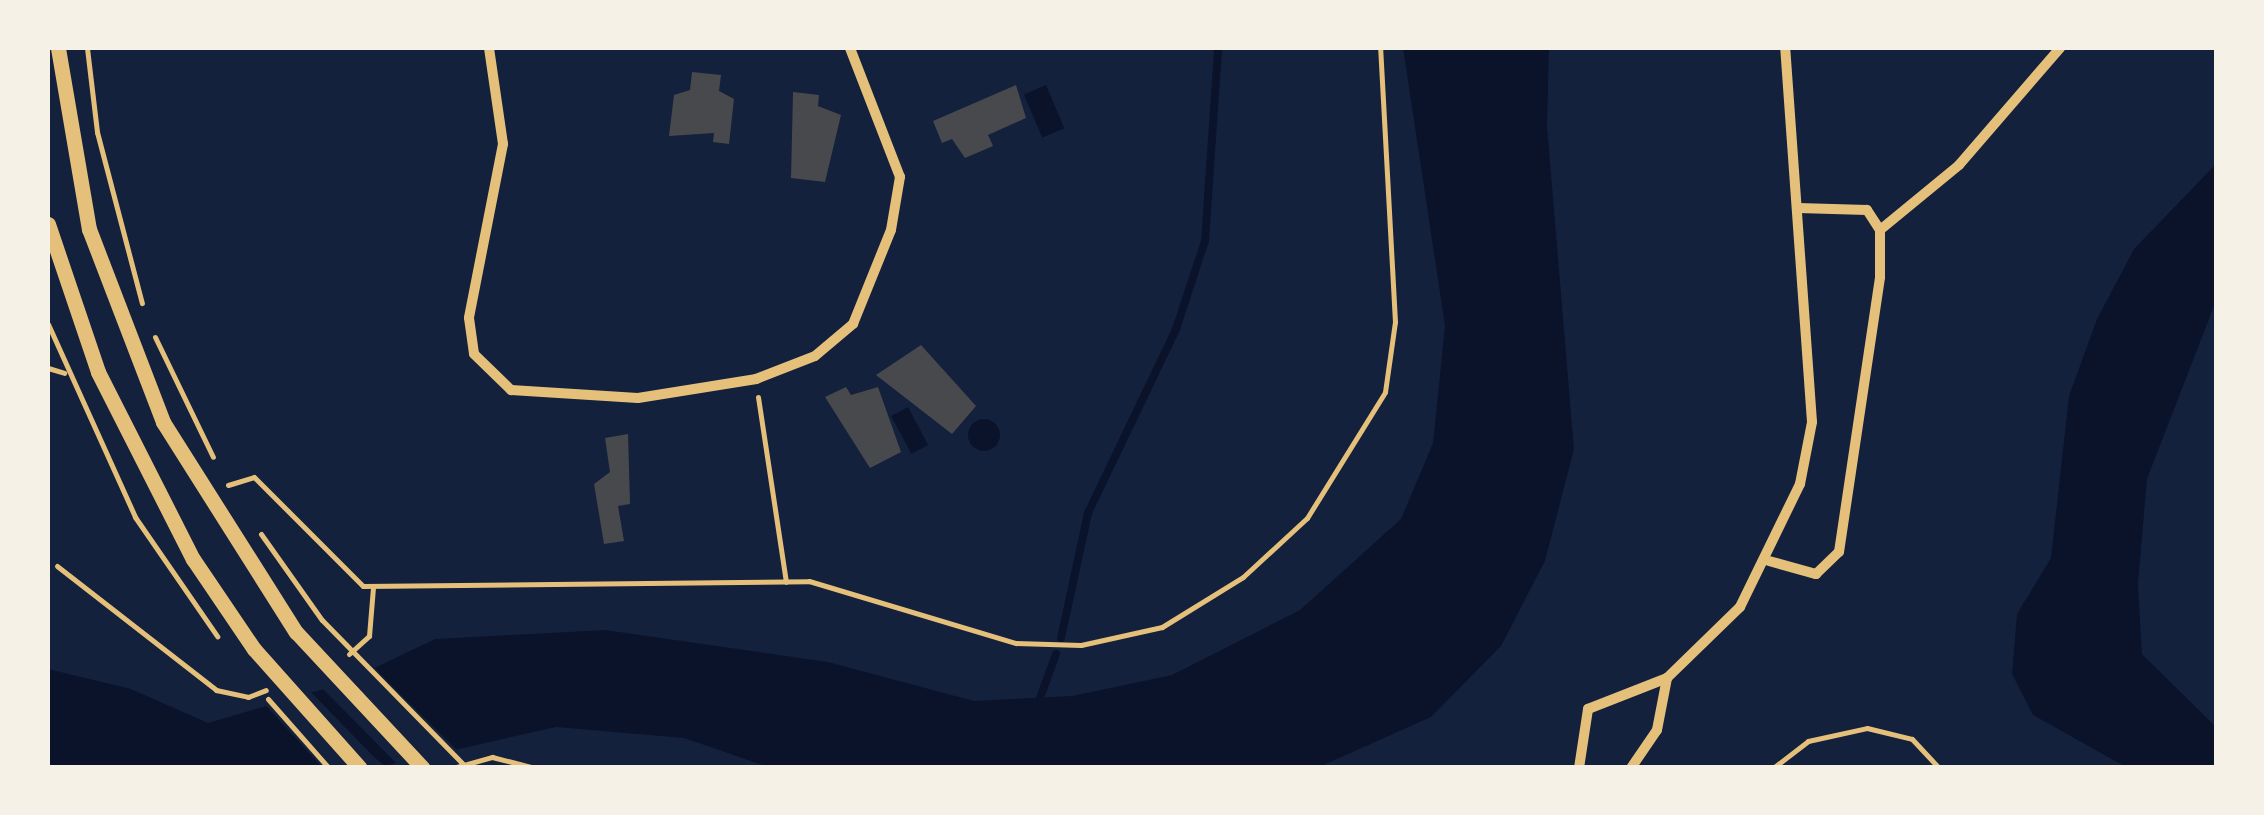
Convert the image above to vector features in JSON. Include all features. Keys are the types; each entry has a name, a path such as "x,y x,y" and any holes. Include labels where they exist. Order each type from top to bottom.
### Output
{"main road":[{"path":"58,48 78,181 120,321 194,481 296,632 423,768"},
{"path":"48,224 128,439 254,648 360,768"}],"street":[{"path":"488,48 504,144 469,318 483,368 511,390 546,395 672,396 756,378 843,336 891,230 897,159 850,48"},
{"path":"1579,768 1588,709 1667,678 1740,607 1769,561 1812,422 1785,48"},
{"path":"1769,561 1816,574 1839,552 1880,230 1959,165 2060,48"},
{"path":"1798,208 1860,207 1880,230"},
{"path":"1631,768 1657,730 1667,678"}],"path":[{"path":"87,48 100,148 145,310"},
{"path":"228,485 254,477 362,586 835,584 1005,641 1081,645 1162,626 1272,554 1351,458 1393,360 1380,48"},
{"path":"48,324 66,374 135,517 226,647"},
{"path":"151,329 238,500"},
{"path":"48,368 66,374"},
{"path":"756,378 786,582"},
{"path":"258,530 322,620 467,768"},
{"path":"1773,768 1808,741 1867,728 1912,739 1940,768"},
{"path":"453,768 492,758 536,768"}],"water":[{"path":"1403,48 1549,48 1547,126 1574,449 1545,561 1501,646 1431,717 1317,768 771,768 684,738 556,727 379,767 48,768 48,669 131,689 208,723 341,684 435,639 605,630 828,662 974,701 1072,696 1172,675 1300,610 1401,519 1433,443 1445,326"},
{"path":"1046,85 1064,128 1042,138 1024,94"},
{"path":"2216,164 2216,301 2147,479 2138,584 2142,654 2216,727 2216,767 2126,767 2033,715 2012,674 2017,614 2051,558 2069,396 2097,319 2134,249"},
{"path":"908,407 928,445 911,454 891,416"},
{"path":"984,419 995,424 1000,435 995,446 984,451 973,446 968,435 973,424"}],"pier":[{"path":"371,664 457,750 399,766 319,685"},
{"path":"307,688 386,767 322,767 261,700"}],"building":[{"path":"692,72 721,75 719,91 734,99 729,144 713,142 714,133 669,136 674,95 690,90"},
{"path":"1016,85 1026,118 988,135 993,146 965,158 952,139 942,143 933,121"},
{"path":"793,92 819,95 818,106 841,115 825,182 791,178"},
{"path":"921,345 976,406 952,434 876,375"},
{"path":"846,387 851,395 878,387 901,452 870,468 825,397"},
{"path":"628,434 630,504 618,506 624,541 604,544 594,484 610,472 605,438"}],"waterway":[{"path":"1061,638 1088,513 1176,329 1205,241 1218,48"},
{"path":"1040,698 1056,654"}]}
